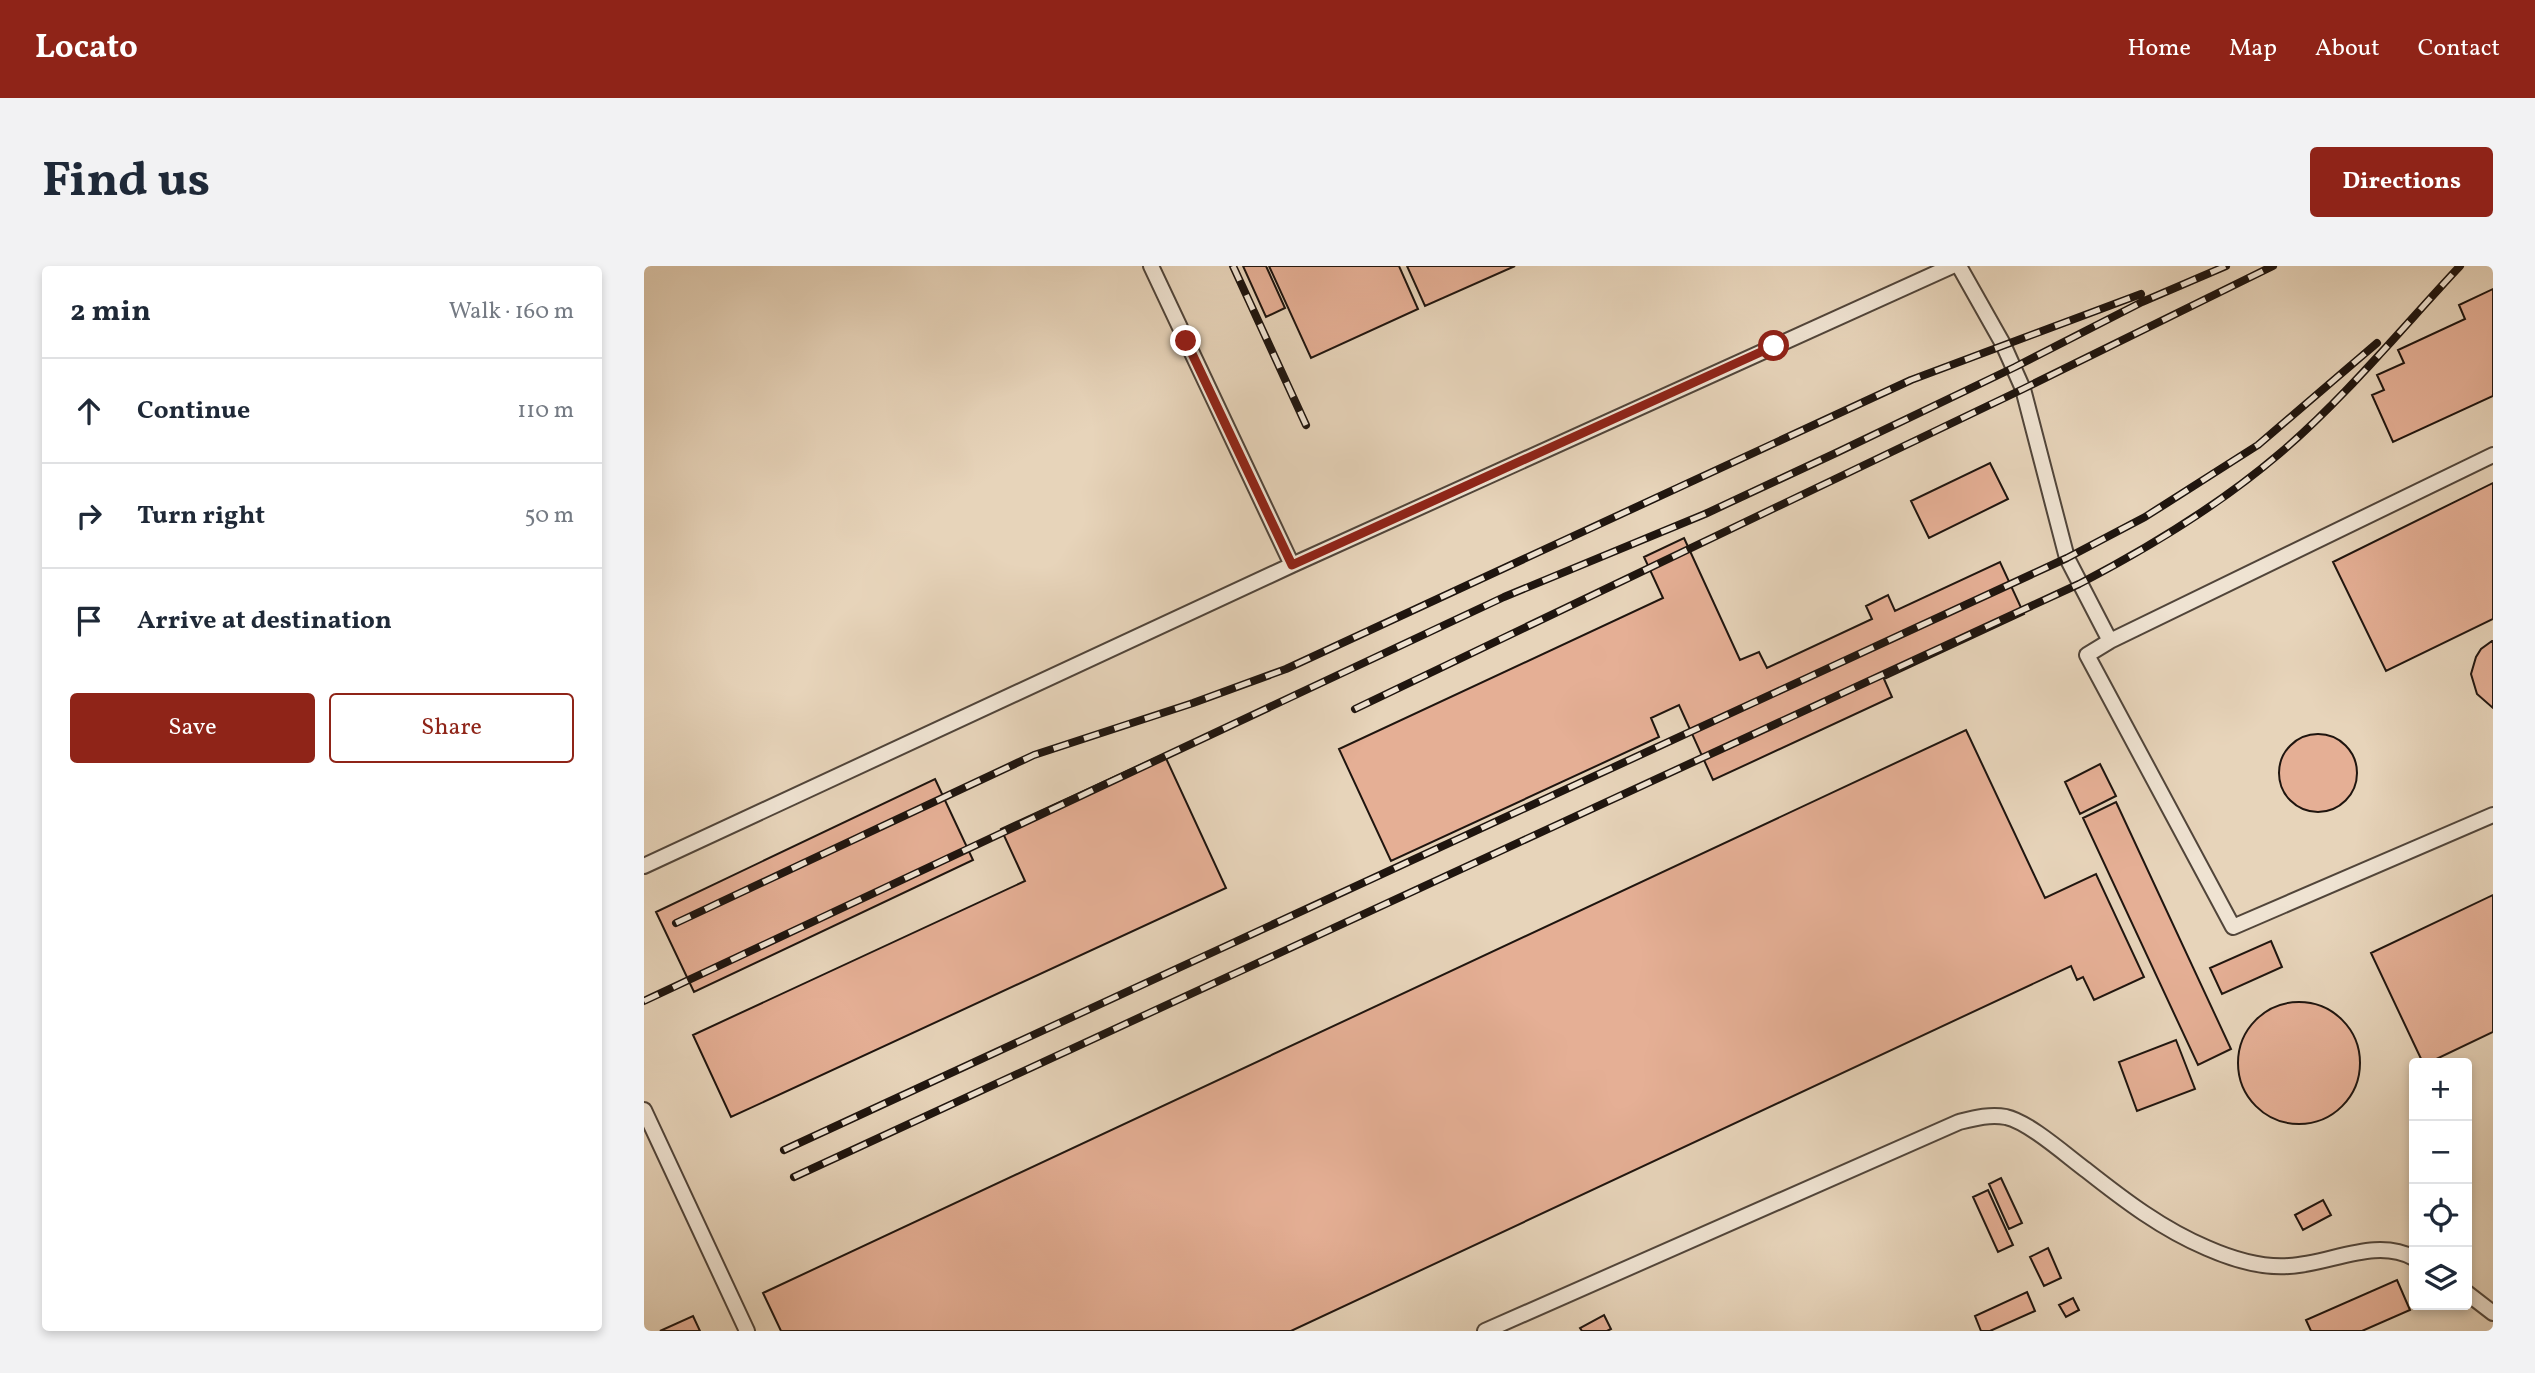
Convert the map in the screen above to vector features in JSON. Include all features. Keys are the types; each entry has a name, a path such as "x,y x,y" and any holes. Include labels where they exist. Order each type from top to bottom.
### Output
{"lane":[{"path":"1151,266 1292,565"},
{"path":"644,866 1292,565 1952,266"},
{"path":"1959,266 2015,367 2067,558 2110,641"},
{"path":"2493,455 2110,641 2087,655 2233,928 2493,815"},
{"path":"644,1110 747,1331"},
{"path":"1485,1331 1947,1127 1984,1116 2008,1118 2032,1131 2133,1207 2207,1248 2232,1257 2258,1264 2288,1266 2373,1250 2386,1249 2409,1256"},
{"path":"2472,1297 2493,1313"}],"building":[{"path":"1243,266 1266,266 1285,308 1266,317"},
{"path":"1269,266 1399,266 1418,309 1311,358"},
{"path":"1407,266 1515,266 1425,306"},
{"path":"2493,289 2493,396 2393,442 2372,395 2384,390 2377,375 2404,363 2398,350 2465,319 2459,305"},
{"path":"1990,463 2008,499 1929,538 1911,501"},
{"path":"2493,483 2493,619 2386,671 2333,562"},
{"path":"1684,538 1740,660 1759,652 1767,668 1872,619 1866,606 1888,595 1895,611 2000,562 2024,614 1884,679 1892,697 1713,780 1679,705 1651,718 1659,737 1391,861 1339,749 1663,598 1644,557"},
{"path":"2492,641 2493,708 2477,694 2471,674 2481,649"},
{"path":"1966,730 2045,898 2096,874 2144,977 2094,1000 2083,977 2077,980 2071,966 1291,1331 781,1331 763,1293"},
{"path":"2318,734 2333,737 2350,751 2357,773 2354,788 2340,805 2318,812 2303,809 2286,795 2279,773 2282,758 2296,741"},
{"path":"1164,754 1226,888 731,1117 693,1035 1025,881 1001,829"},
{"path":"2100,764 2116,796 2080,814 2065,782"},
{"path":"935,779 973,860 694,992 656,912"},
{"path":"2116,802 2231,1049 2198,1065 2083,818"},
{"path":"2493,895 2493,1032 2438,1058 2421,1058 2371,953"},
{"path":"2271,941 2282,967 2222,994 2210,968"},
{"path":"2299,1002 2322,1006 2342,1020 2356,1040 2360,1063 2356,1086 2342,1106 2322,1120 2299,1124 2276,1120 2256,1106 2242,1086 2238,1063 2242,1040 2256,1020 2276,1006"},
{"path":"2176,1040 2195,1089 2137,1111 2119,1062"},
{"path":"2001,1178 2022,1223 2009,1229 1989,1184"},
{"path":"1988,1190 2013,1245 1998,1252 1973,1197"},
{"path":"2323,1200 2331,1215 2303,1230 2295,1215"},
{"path":"2048,1248 2061,1278 2044,1286 2030,1257"},
{"path":"2397,1280 2410,1310 2362,1331 2311,1331 2306,1320"},
{"path":"2027,1292 2035,1311 1990,1331 1981,1331 1975,1316"},
{"path":"2073,1298 2079,1310 2066,1317 2059,1305"},
{"path":"1604,1315 1611,1329 1582,1331 1580,1328"},
{"path":"693,1316 700,1331 660,1331"}],"railway":[{"path":"1233,266 1306,425"},
{"path":"644,1001 1504,597 1705,514 2015,367 2142,302 2226,266"},
{"path":"1355,709 2023,389 2273,266"},
{"path":"794,1177 2105,570 2208,508 2279,454 2350,387 2460,266"},
{"path":"676,923 1034,755 1193,703 1286,669 1911,380 2141,294"},
{"path":"784,1150 2067,558 2145,517 2258,445 2377,343"}],"route":[{"path":"1186,341 1292,565 1774,346"}]}
